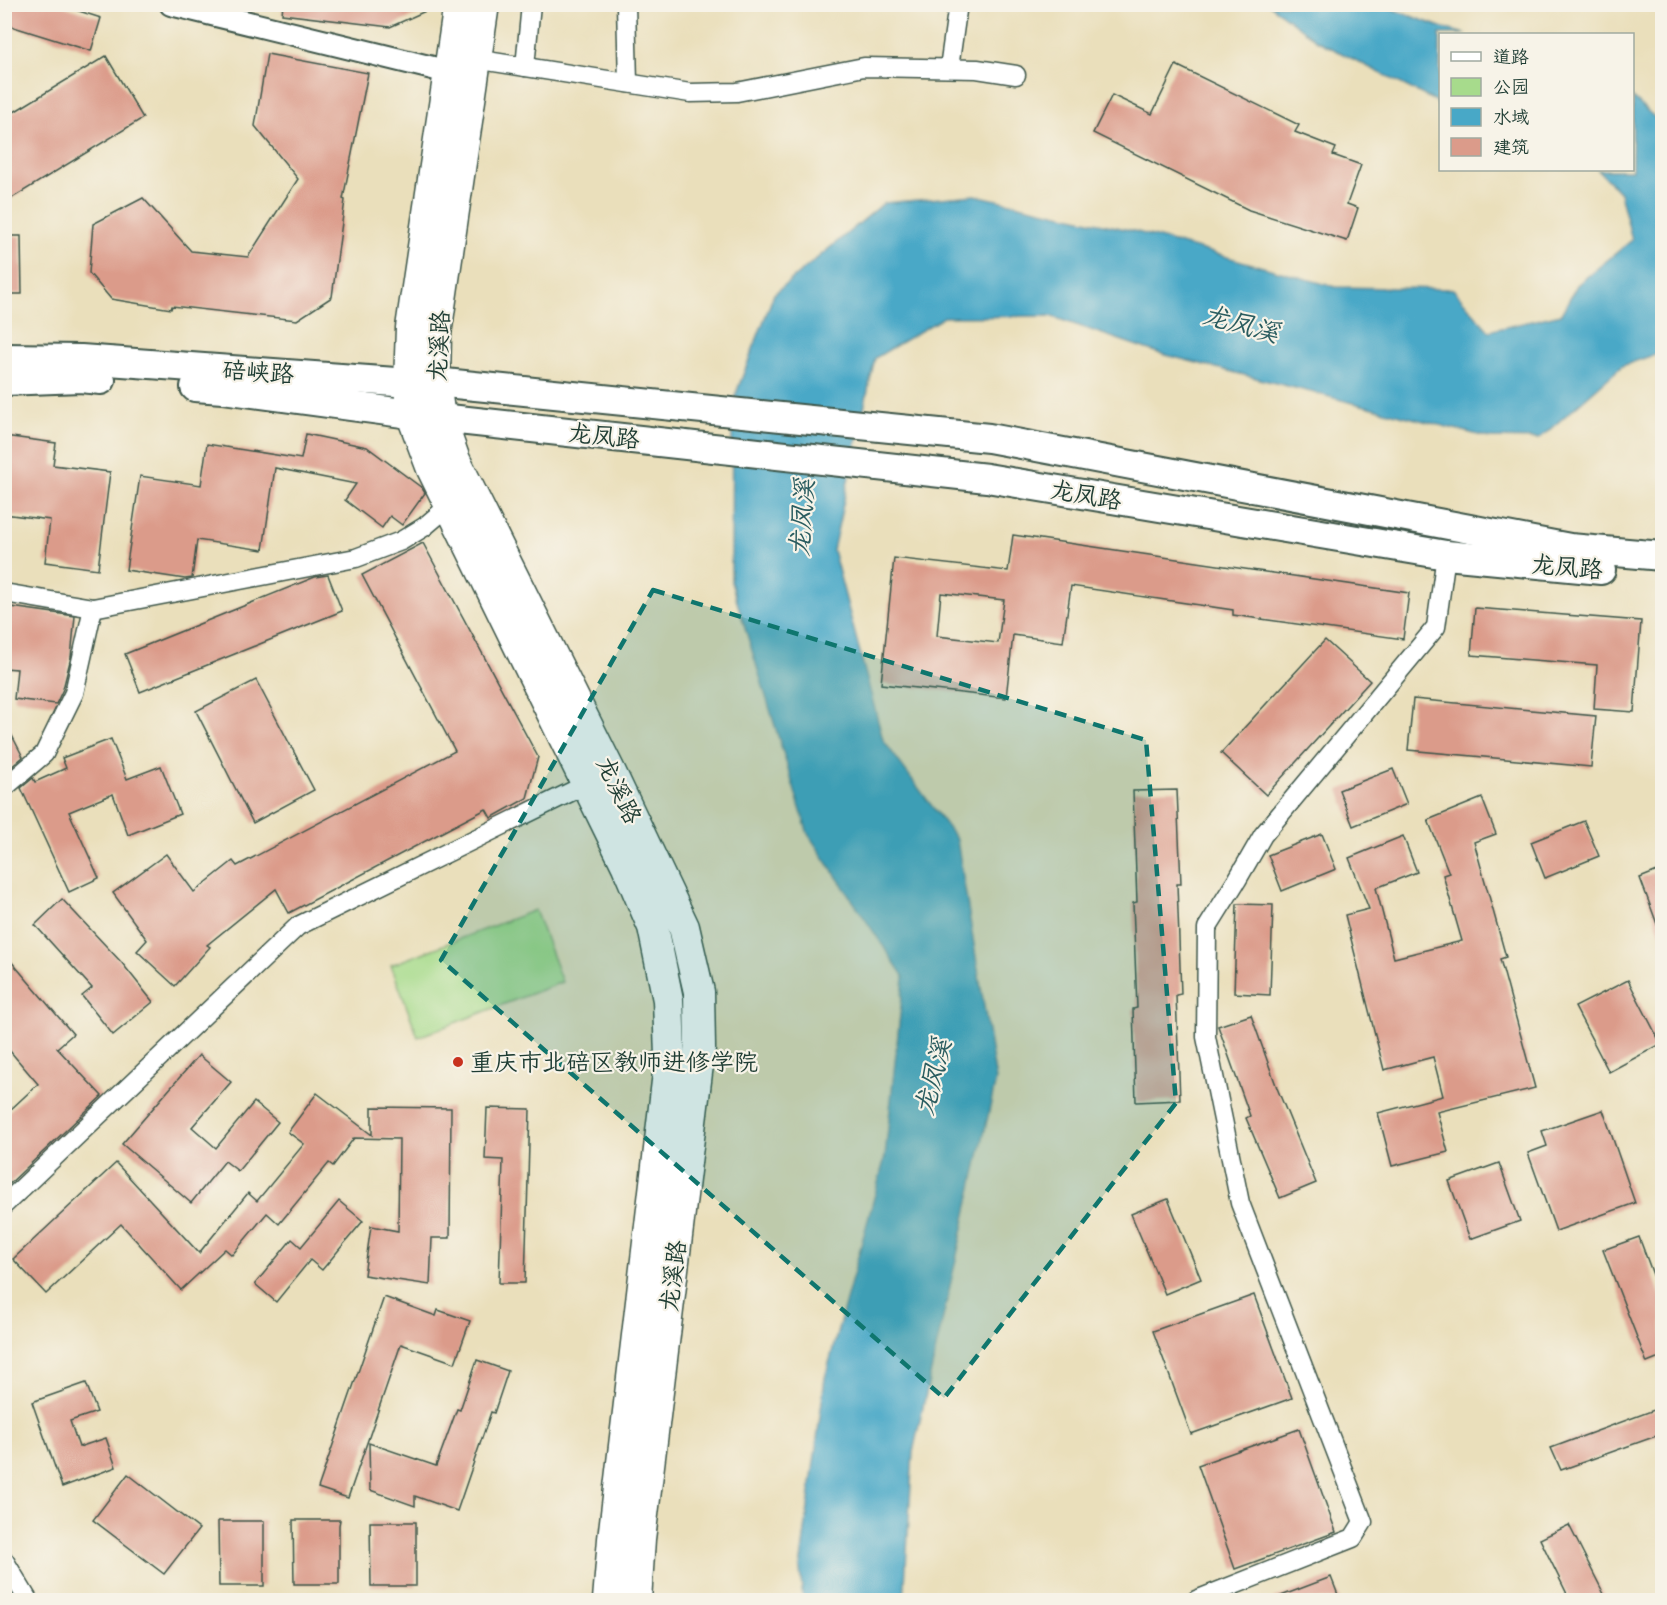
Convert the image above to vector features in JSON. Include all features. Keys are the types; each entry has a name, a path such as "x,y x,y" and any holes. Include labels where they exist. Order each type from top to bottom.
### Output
{"highway":[{"name":"龙溪路","path":"459,4 459,62 411,328 422,382 432,469 627,866 653,927 668,1000 670,1056 613,1539 608,1600"},
{"name":"龙溪路","path":"459,62 484,4"},
{"name":"龙溪路","path":"425,416 455,460 611,773 684,927 699,992 700,1048 642,1528 636,1600"}],"main road":[{"name":"碚峡路","path":"4,358 81,359 511,388"},
{"name":"碚峡路","path":"4,381 80,378 223,389 508,425"},
{"name":"龙凤路","path":"511,388 990,438 1570,548 1662,556"},
{"name":"龙凤路","path":"508,425 987,478 1446,555 1662,575"}],"street":[{"path":"171,4 459,62 525,67 690,93 738,92 864,67 977,69 1016,75"},
{"path":"525,67 531,4"},
{"path":"626,4 628,83"},
{"path":"949,68 958,4"},
{"path":"4,593 93,608 356,558 401,541 450,505"},
{"path":"1196,1600 1353,1538 1363,1522 1240,1203 1206,1038 1207,928 1263,835 1436,627 1446,555"},
{"path":"4,788 44,754 74,693 93,608"},
{"path":"4,1205 298,927 587,784"},
{"path":"4,1560 28,1600"}],"highlighted area":[{"path":"653,590 1146,740 1176,1103 944,1398 441,960"}],"green space":[{"path":"535,910 562,982 418,1037 391,965"}],"water":[{"path":"1270,5 1381,5 1462,33 1439,33 1439,107 1435,101 1316,40"},
{"name":"龙凤溪","path":"1634,99 1662,124 1662,352 1622,366 1539,439 1490,438 1158,353 1050,316 944,317 875,358 833,550 883,740 957,840 996,1080 913,1452 904,1600 803,1600 800,1569 825,1378 885,1157 904,977 808,834 731,582 732,404 774,294 884,203 975,195 1134,231 1335,287 1453,289 1489,331 1561,314 1577,285 1632,240 1620,193 1599,171 1634,171"}],"building":[{"path":"4,4 57,4 101,18 91,51 4,24"},
{"path":"283,4 441,4 390,27 282,14"},
{"path":"267,54 368,73 343,199 345,200 332,297 297,320 172,306 171,309 111,299 89,273 93,224 143,198 191,251 248,257 298,179 255,126"},
{"path":"106,56 143,118 4,203 4,118"},
{"path":"1176,65 1299,125 1295,132 1336,148 1333,155 1361,165 1347,204 1358,208 1347,241 1249,210 1093,133 1112,95 1152,114"},
{"path":"4,236 21,236 22,294 4,294"},
{"path":"306,434 367,447 422,488 425,493 402,525 390,516 382,528 345,500 356,484 275,468 263,550 197,540 192,578 185,579 126,570 140,476 201,485 207,444 301,459"},
{"path":"4,436 56,443 53,465 110,472 98,569 45,562 50,520 4,514"},
{"path":"1013,535 1409,593 1403,639 1233,615 1233,610 1071,586 1063,642 1013,635 1006,698 881,684 894,558 1008,571","holes":["941,593 1004,600 998,643 937,636"]},
{"path":"423,543 538,757 527,798 491,818 486,809 289,913 276,889 207,945 210,947 175,986 137,951 147,940 113,893 166,854 194,892 233,861 237,866 455,751 362,575"},
{"path":"328,575 342,611 140,692 125,654 315,577"},
{"path":"4,606 75,616 71,657 63,689 56,704 14,699 17,669 4,668"},
{"path":"1475,608 1641,621 1634,712 1594,709 1597,665 1471,655"},
{"path":"1325,640 1370,681 1266,795 1221,753"},
{"path":"256,680 314,790 253,823 196,711"},
{"path":"1413,699 1596,716 1591,767 1408,750"},
{"path":"4,720 23,757 4,773"},
{"path":"111,739 127,779 161,766 180,814 128,835 113,794 69,812 99,878 69,892 21,788 33,778 35,782 66,768 62,758"},
{"path":"1393,769 1407,804 1353,826 1339,790"},
{"path":"1177,790 1181,884 1177,884 1181,994 1176,995 1180,1100 1136,1102 1133,1009 1137,1008 1133,903 1137,902 1133,791"},
{"path":"1482,798 1496,834 1474,842 1506,957 1500,959 1535,1088 1437,1112 1448,1152 1392,1166 1378,1113 1443,1096 1433,1057 1384,1070 1345,915 1369,909 1349,858 1403,836 1417,872 1376,888 1394,958 1462,941 1443,875 1449,873 1428,820"},
{"path":"1584,821 1599,856 1545,878 1531,842"},
{"path":"1322,834 1336,869 1282,891 1268,855"},
{"path":"1662,869 1662,934 1661,935 1640,878"},
{"path":"62,899 122,963 153,1002 113,1035 82,996 92,988 35,925"},
{"path":"1237,904 1273,905 1270,995 1234,993"},
{"path":"4,953 73,1034 57,1048 102,1096 4,1189 4,1119 10,1114 8,1112 38,1084 4,1044"},
{"path":"1628,980 1661,1044 1609,1072 1575,1007"},
{"path":"1251,1015 1277,1088 1316,1183 1280,1198 1246,1118 1250,1116 1218,1026"},
{"path":"199,1055 231,1082 192,1127 216,1148 254,1102 278,1122 238,1171 225,1161 191,1203 122,1144"},
{"path":"317,1093 372,1135 372,1107 451,1108 450,1238 432,1238 430,1285 364,1275 371,1226 398,1231 399,1139 354,1138 333,1166 329,1163 279,1224 267,1213 232,1255 225,1249 181,1290 121,1224 46,1294 13,1259 116,1163 199,1253 248,1193 257,1201 304,1144 288,1132"},
{"path":"487,1108 530,1109 525,1283 499,1283 503,1160 485,1159"},
{"path":"1603,1110 1635,1203 1556,1231 1528,1153 1547,1146 1542,1131"},
{"path":"1499,1163 1520,1221 1470,1239 1449,1181"},
{"path":"1168,1199 1201,1279 1165,1294 1131,1214"},
{"path":"339,1201 363,1221 322,1270 310,1260 276,1302 255,1284 292,1239 301,1247"},
{"path":"1639,1237 1662,1299 1662,1357 1647,1363 1603,1250"},
{"path":"1254,1295 1292,1398 1191,1434 1153,1331"},
{"path":"384,1297 436,1316 438,1310 470,1321 455,1363 401,1344 348,1498 318,1488"},
{"path":"477,1360 508,1371 494,1413 491,1412 457,1511 415,1496 415,1506 370,1490 369,1443 436,1466 457,1409 460,1410"},
{"path":"86,1383 97,1412 70,1421 79,1447 106,1438 116,1467 62,1487 32,1402"},
{"path":"1662,1407 1662,1434 1561,1470 1551,1448"},
{"path":"1299,1429 1336,1532 1235,1569 1198,1465"},
{"path":"128,1474 199,1529 164,1574 93,1520"},
{"path":"293,1520 340,1520 339,1584 294,1584"},
{"path":"218,1521 264,1521 264,1586 219,1586"},
{"path":"370,1522 416,1522 416,1586 371,1586"},
{"path":"1569,1525 1607,1600 1570,1600 1540,1539"},
{"path":"1331,1577 1340,1600 1273,1600 1273,1599"}],"place":[{"name":"重庆市北碚区教师进修学院","path":"458,1062"}]}
